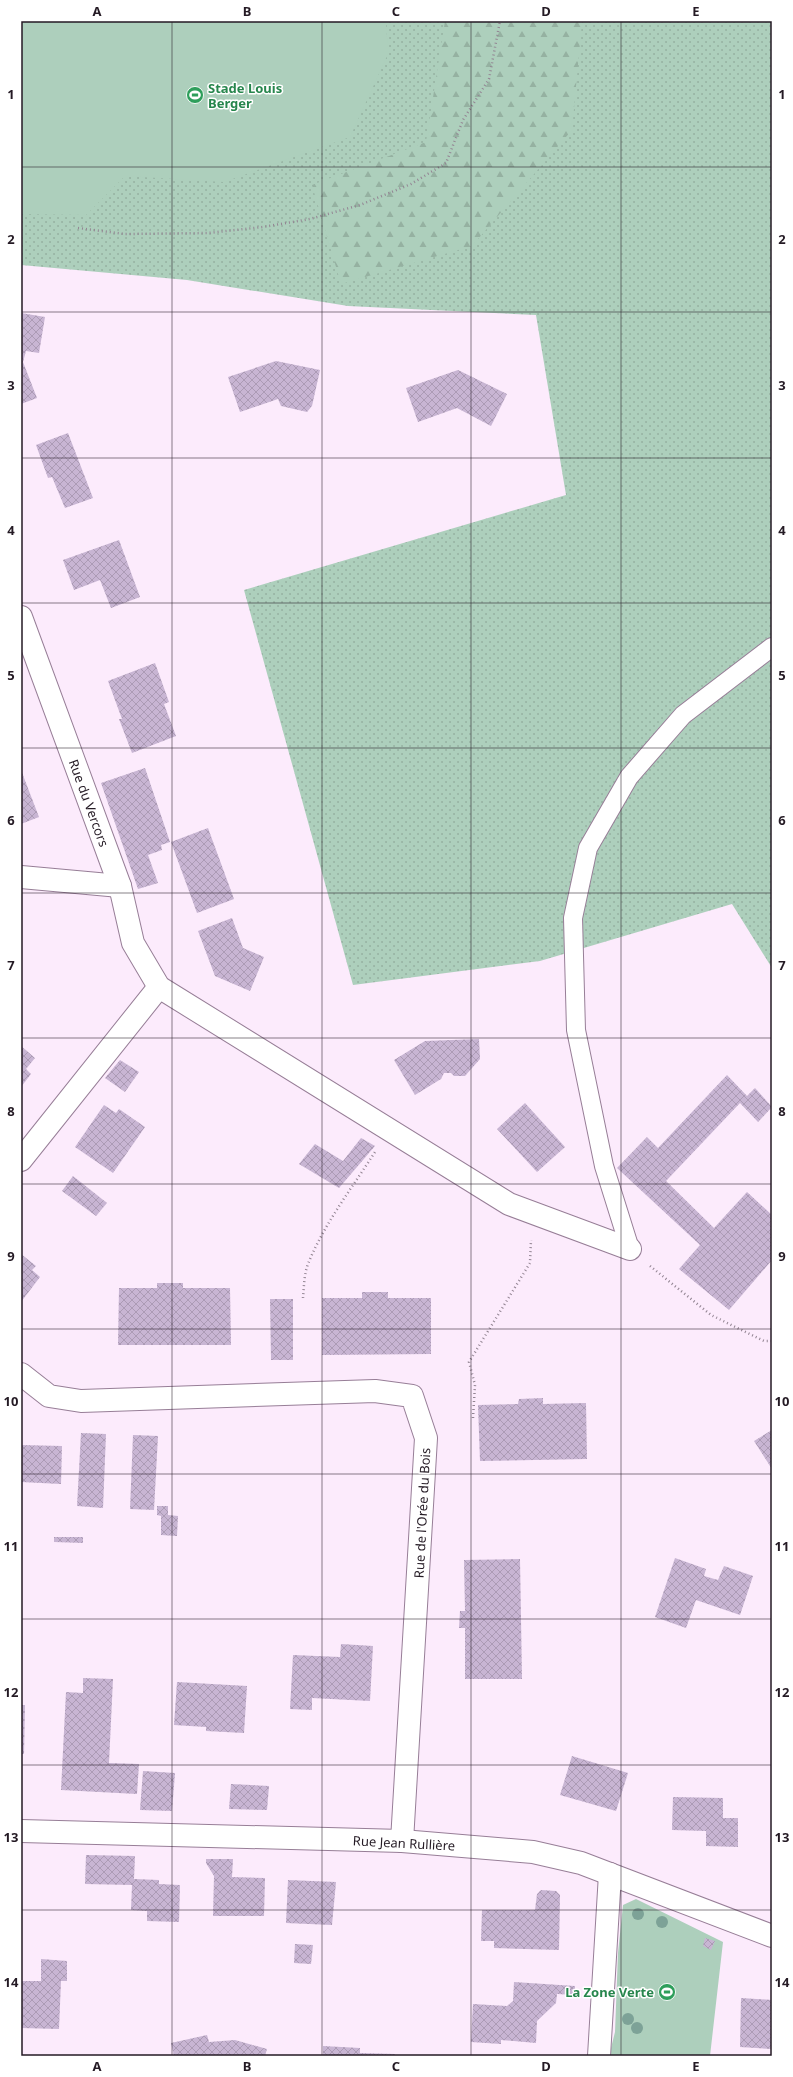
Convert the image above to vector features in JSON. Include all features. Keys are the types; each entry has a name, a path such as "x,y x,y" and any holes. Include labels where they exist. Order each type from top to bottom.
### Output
{"street":[{"name":"Rue du Vercors","path":"21,617 120,886 134,943 159,987"},
{"path":"21,877 120,886"},
{"path":"21,1160 159,987 509,1204 630,1249"},
{"name":"Rue de l'Orée du Bois","path":"21,1374 49,1396 81,1402 375,1391 412,1396 426,1438 402,1841"},
{"name":"Rue Jean Rullière","path":"21,1831 402,1841 533,1852 581,1863 772,1936"},
{"path":"599,2056 610,1874"}],"lane":[{"path":"630,1249 604,1166 576,1030 573,918 588,848 629,777 683,715 772,647"}],"path":[{"path":"78,228 132,234 208,233 263,227 310,219 360,205 411,184 446,163 463,120 489,79 500,21"},
{"path":"302,1298 307,1265 315,1249 331,1219 389,1130"},
{"path":"473,1418 475,1385 469,1362 530,1263 530,1246 536,1214"},
{"path":"630,1249 712,1315 764,1341 772,1341"}],"green space":[{"path":"21,21 772,21 772,968 732,904 540,961 353,985 244,590 566,495 536,315 348,306 187,280 21,265"},
{"name":"Stade Louis Berger","path":"21,21 386,21 388,54 350,137 224,182 125,176 86,215 21,214"},
{"path":"445,21 582,21 572,130 472,246 341,284 312,185 426,142"},
{"name":"La Zone Verte","path":"636,1899 723,1942 710,2056 609,2056 615,2032 618,1953 623,1905"}],"building":[{"path":"21,313 45,317 39,353 26,351 23,362 37,398 21,404"},
{"path":"276,361 320,370 312,406 307,412 281,406 278,399 240,412 228,377"},
{"path":"458,370 507,394 491,426 457,408 418,422 406,388"},
{"path":"68,433 93,498 65,508 52,477 48,478 36,445"},
{"path":"119,540 140,597 111,608 100,580 74,590 63,560"},
{"path":"155,663 169,702 164,704 176,736 132,753 119,719 122,719 108,681"},
{"path":"145,768 170,842 161,845 162,850 148,855 158,883 138,889 101,783"},
{"path":"21,770 39,817 21,824"},
{"path":"208,828 234,899 197,913 171,842"},
{"path":"232,918 243,948 264,957 250,991 215,976 198,931"},
{"path":"479,1039 480,1059 465,1076 454,1076 451,1073 444,1073 441,1079 415,1095 394,1060 425,1041"},
{"path":"21,1046 35,1058 26,1069 31,1074 21,1087"},
{"path":"120,1060 139,1072 125,1092 105,1078"},
{"path":"727,1075 747,1096 755,1088 772,1107 758,1122 740,1103 666,1181 714,1228 747,1192 772,1215 772,1260 729,1310 679,1269 700,1245 617,1168 647,1137 658,1148"},
{"path":"525,1103 565,1147 537,1172 497,1129"},
{"path":"104,1105 116,1113 119,1109 145,1127 113,1173 75,1147"},
{"path":"361,1138 375,1146 339,1188 299,1164 315,1144 343,1161"},
{"path":"73,1176 107,1203 96,1216 62,1191"},
{"path":"21,1254 36,1266 32,1270 40,1277 21,1302"},
{"path":"157,1283 183,1283 183,1288 230,1288 231,1345 118,1345 119,1288 157,1288"},
{"path":"362,1292 388,1292 388,1298 431,1298 431,1354 322,1355 322,1298 362,1298"},
{"path":"270,1299 293,1299 293,1360 271,1360"},
{"path":"543,1398 543,1404 586,1403 587,1459 480,1461 478,1405 518,1404 519,1399"},
{"path":"772,1430 772,1469 754,1441"},
{"path":"81,1433 106,1434 103,1508 77,1506"},
{"path":"133,1435 158,1436 154,1510 130,1509"},
{"path":"21,1445 62,1446 61,1484 21,1482"},
{"path":"157,1506 168,1506 168,1515 178,1516 177,1536 161,1535 161,1516 157,1515"},
{"path":"54,1537 83,1537 83,1543 54,1542"},
{"path":"675,1558 706,1569 704,1576 718,1580 724,1566 753,1576 740,1615 696,1600 686,1628 655,1617"},
{"path":"520,1559 522,1679 465,1679 465,1628 459,1628 460,1611 465,1611 464,1560"},
{"path":"341,1644 373,1646 370,1701 312,1698 312,1710 290,1709 293,1655 340,1657"},
{"path":"83,1678 113,1679 109,1763 139,1764 137,1794 61,1790 66,1692 83,1693"},
{"path":"177,1682 247,1686 244,1733 206,1731 206,1727 174,1725"},
{"path":"21,1705 25,1705 24,1754 21,1754"},
{"path":"572,1756 628,1773 616,1811 560,1795"},
{"path":"143,1771 175,1773 172,1811 140,1810"},
{"path":"231,1784 269,1786 267,1810 229,1809"},
{"path":"673,1797 723,1798 723,1818 738,1818 738,1847 706,1846 706,1831 672,1830"},
{"path":"86,1855 135,1856 134,1879 159,1880 159,1884 180,1885 179,1922 147,1921 147,1911 131,1910 132,1885 85,1884"},
{"path":"206,1859 233,1859 232,1877 265,1878 264,1916 213,1916 214,1876 206,1863"},
{"path":"288,1880 336,1882 332,1925 286,1923"},
{"path":"541,1890 556,1891 560,1895 559,1950 494,1948 494,1941 481,1941 482,1910 535,1910 537,1894"},
{"path":"705,1938 715,1941 711,1950 703,1946"},
{"path":"295,1944 313,1945 311,1964 294,1963"},
{"path":"41,1959 67,1961 67,1981 61,1981 59,2029 21,2028 21,1981 41,1981"},
{"path":"514,1982 575,1986 575,1995 557,1994 556,2003 537,2021 536,2043 501,2040 501,2044 471,2042 473,2004 507,2006 513,2001"},
{"path":"741,1998 772,2000 772,2049 740,2047"},
{"path":"207,2035 209,2042 235,2040 267,2049 265,2056 174,2056 171,2043"},
{"path":"323,2046 360,2048 360,2053 395,2054 395,2056 323,2056"}],"place":[{"name":"Stade Louis Berger","path":"195,95"},
{"name":"La Zone Verte","path":"667,1992"}]}
